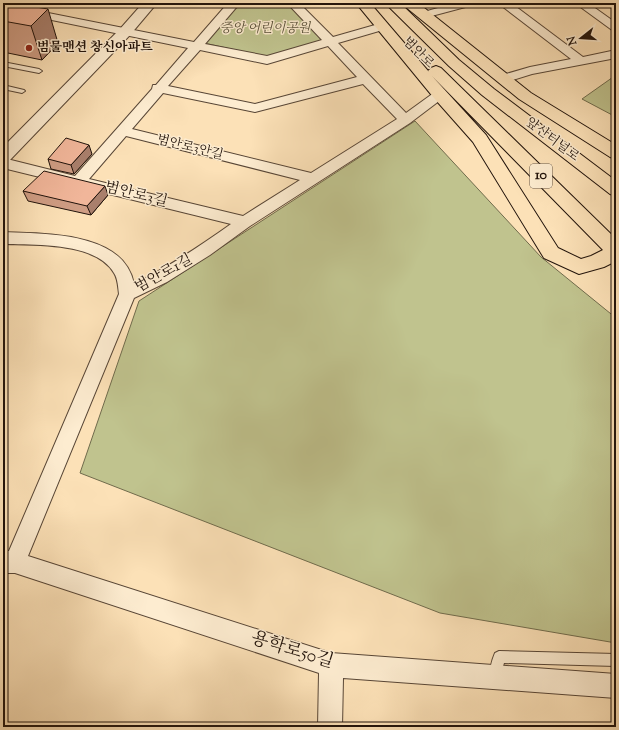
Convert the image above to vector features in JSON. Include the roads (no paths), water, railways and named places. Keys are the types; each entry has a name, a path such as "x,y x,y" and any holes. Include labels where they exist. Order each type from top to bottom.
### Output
{"highway":[{"path":"363,3 440,95 480,139 537,232 551,252 579,267 597,262 616,252"},
{"name":"범안로","path":"370,3 438,73 468,100"},
{"name":"범안로","path":"392,3 454,63 488,92"},
{"path":"408,3 525,96 616,153"},
{"name":"앞산터널로","path":"488,92 616,190"},
{"name":"앞산터널로","path":"468,100 616,252"}],"street":[{"path":"3,157 125,32 150,3"},
{"path":"79,181 158,88 234,3"},
{"path":"293,3 332,42 405,120 440,95"},
{"path":"424,15 469,3"},
{"path":"504,3 581,61"},
{"path":"581,3 616,28"},
{"path":"3,7 267,60 382,27"},
{"path":"503,80 530,71 616,54"},
{"path":"158,88 255,108 366,79"},
{"name":"범안로1길","path":"9,562 127,294 161,278 204,251 245,222 405,120"},
{"name":"범안로3안길","path":"122,131 314,179"},
{"name":"범안로3길","path":"3,163 245,222"},
{"path":"3,238 83,244 109,254 122,272 127,294"},
{"name":"용학로50길","path":"9,562 331,665 616,686"},
{"path":"330,727 331,665"}],"lane":[{"path":"3,64 39,71"},
{"path":"3,87 22,91"},
{"path":"494,677 499,657 616,660"}],"place":[{"name":"범물맨션 창신아파트","path":"29,48"}],"park label":[{"name":"중앙 어린이공원","path":"265,29"}]}
